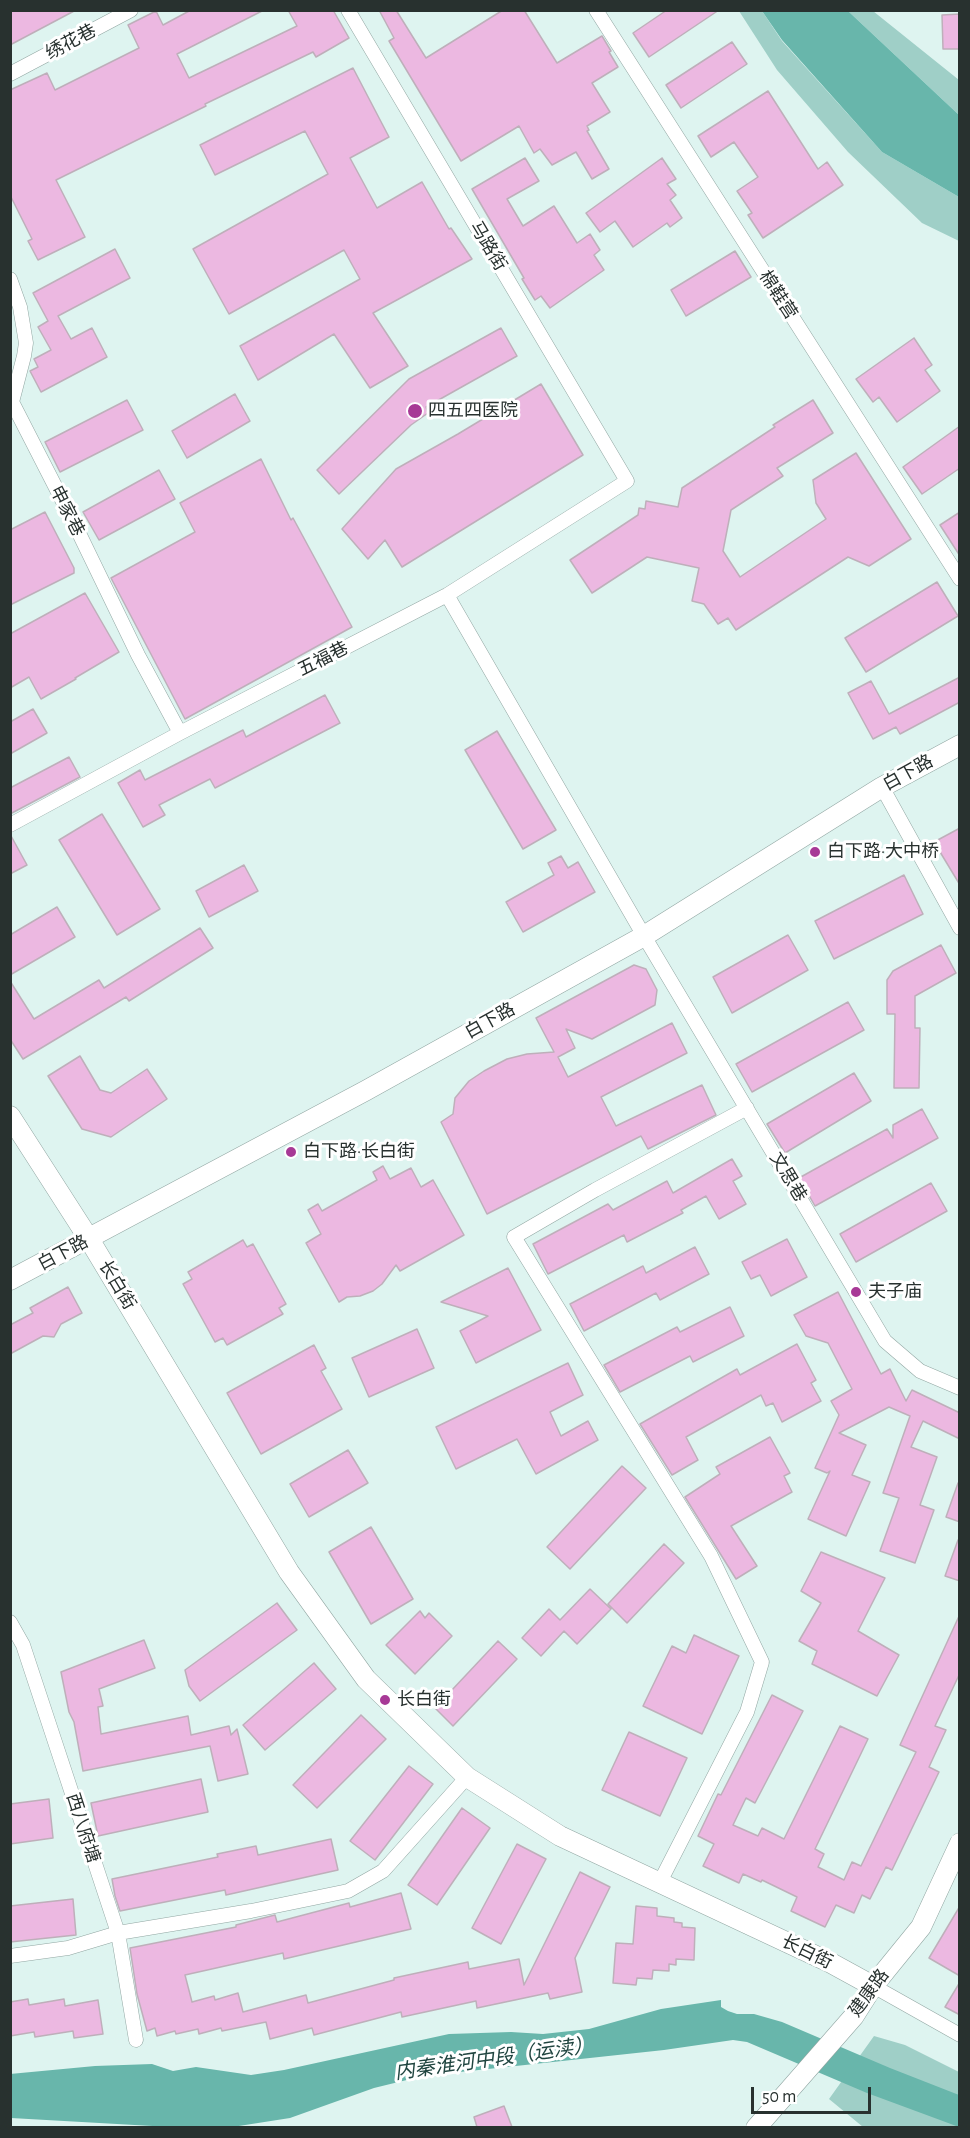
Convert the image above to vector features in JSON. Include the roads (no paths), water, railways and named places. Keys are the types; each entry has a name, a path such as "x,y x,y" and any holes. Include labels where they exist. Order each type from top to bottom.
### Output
{"main road":[{"name":"白下路","path":"10,1281 365,1091 644,936 882,787 960,745"},
{"name":"长白街","path":"10,1116 89,1239 283,1562 366,1679 467,1777 560,1836 831,1963 873,1986"},
{"name":"建康路","path":"756,2127 854,2016 873,1986 921,1927 960,1843"}],"street":[{"name":"绣花巷","path":"10,74 131,10"},
{"name":"马路街","path":"348,10 627,481"},
{"name":"棉鞋营","path":"596,10 960,579"},
{"name":"申家巷","path":"10,279 20,307 26,343 12,402 138,655 180,733"},
{"name":"五福巷","path":"10,825 180,733 447,595 627,481"},
{"name":"文思巷","path":"447,595 644,936 885,1341 920,1371 960,1388"},
{"path":"882,787 960,927"},
{"path":"660,1882 747,1712 762,1662 711,1556 514,1237 594,1190 747,1108"},
{"name":"西八府塘","path":"10,1622 23,1646 118,1933 136,2040"},
{"path":"10,1956 68,1948 118,1933 251,1911 348,1891 383,1871 467,1777"},
{"path":"873,1986 960,2035"}],"water":[{"path":"762,11 848,11 959,115 959,197 882,152 782,40"},
{"name":"内秦淮河中段（运渎）","path":"721,2000 721,2007 728,2011 737,2014 754,2014 782,2022 959,2095 959,2127 867,2093 747,2042 733,2040 664,2050 423,2076 374,2088 290,2118 226,2128 11,2118 10,2074 95,2066 152,2064 173,2071 196,2067 251,2075 449,2034 511,2032 543,2034 589,2029 661,2009"}],"place":[{"name":"四五四医院","path":"415,411"},
{"name":"白下路·大中桥","path":"815,852"},
{"name":"白下路·长白街","path":"291,1152"},
{"name":"夫子庙","path":"856,1292"},
{"name":"长白街","path":"385,1700"}]}
